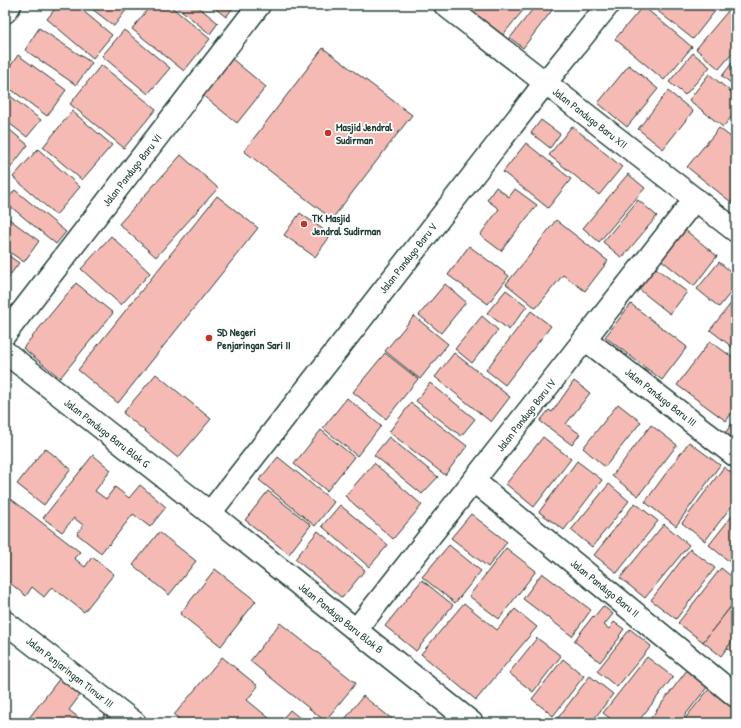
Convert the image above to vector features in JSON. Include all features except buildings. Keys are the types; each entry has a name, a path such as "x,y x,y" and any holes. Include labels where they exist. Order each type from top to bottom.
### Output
{"street":[{"path":"5,12 10,5"},
{"name":"Jalan Pandugo Baru VI","path":"5,334 259,5"},
{"name":"Jalan Pandugo Baru XII","path":"445,5 736,231"},
{"name":"Jalan Pandugo Baru V","path":"210,513 545,83 608,5"},
{"name":"Jalan Pandugo Baru IV","path":"356,630 695,199"},
{"name":"Jalan Pandugo Baru III","path":"585,339 736,456"},
{"name":"Jalan Pandugo Baru Blok G","path":"5,352 210,513"},
{"name":"Jalan Pandugo Baru II","path":"474,481 736,696"},
{"name":"Jalan Pandugo Baru Blok B","path":"210,513 472,723"},
{"name":"Jalan Penjaringan Timur III","path":"5,622 134,723"}],"place":[{"name":"Masjid Jendral Sudirman","path":"328,133"},
{"name":"TK Masjid Jendral Sudirman","path":"304,224"},
{"name":"SD Negeri Penjaringan Sari II","path":"209,338"}]}
